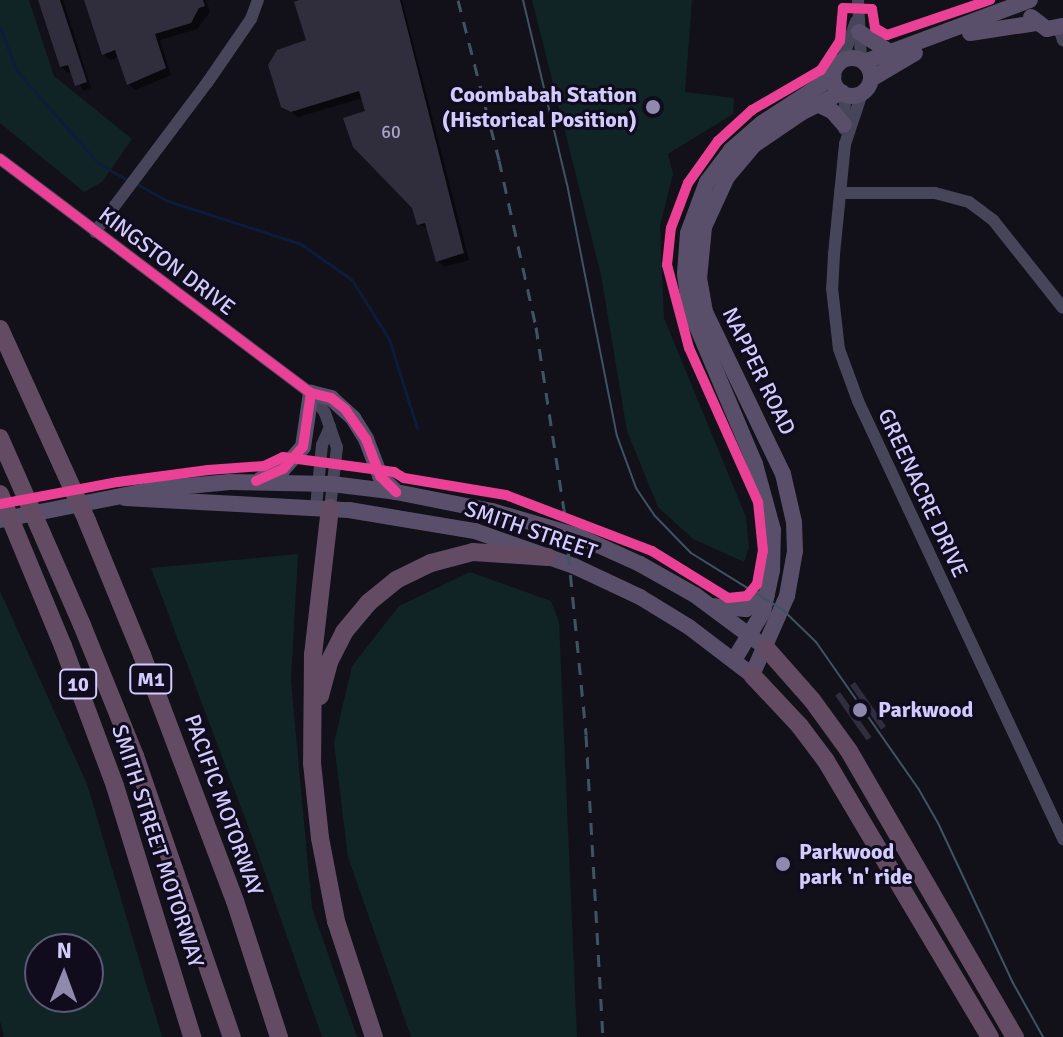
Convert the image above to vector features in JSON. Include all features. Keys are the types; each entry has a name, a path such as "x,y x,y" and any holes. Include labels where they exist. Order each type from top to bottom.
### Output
{"highway":[{"name":"PACIFIC MOTORWAY","path":"0,329 87,521 142,655 235,901 279,1037"},
{"name":"M1","path":"0,438 135,756 232,1037"},
{"name":"SMITH STREET MOTORWAY","path":"0,494 63,646 110,772 192,1037"},
{"path":"323,507 311,725 316,808 326,873 347,959 374,1037"},
{"path":"311,725 336,645 356,616 396,580 431,563 473,552 548,557"},
{"path":"758,642 812,700 849,751 1015,1037"},
{"path":"752,675 799,725 826,761 990,1037"}],"main road":[{"path":"851,87 842,61 862,61 890,52 1030,0 1030,12 1036,23 1047,29 1062,31"},
{"name":"NAPPER ROAD","path":"734,660 758,642 791,583 795,551 792,508 772,450 711,329 701,295 699,262 704,227 727,177 754,145 817,104 904,57 970,33 1036,23"},
{"path":"858,25 890,52"},
{"path":"851,87 862,61"},
{"name":"NAPPER ROAD","path":"752,675 774,543 769,508 755,464 697,332 686,293 685,254 699,199 731,150 762,123 851,87"},
{"path":"817,104 832,111 844,125"},
{"path":"256,481 283,469 303,447 311,393 331,398 353,418 366,439 380,476 396,492"},
{"name":"SMITH STREET","path":"0,520 125,498 156,489 256,481 325,483 396,492 492,511 578,536 652,570 711,606 758,642"},
{"name":"SMITH STREET","path":"125,498 154,502 323,507 448,525 503,539 640,597 752,675"},
{"path":"711,606 746,609 767,595"}],"street":[{"path":"95,232 244,29 258,0"},
{"path":"858,0 862,61"},
{"path":"842,61 858,25"},
{"name":"GREENACRE DRIVE","path":"845,144 844,125 851,87"},
{"name":"GREENACRE DRIVE","path":"851,87 832,288 835,331 843,364 1063,839"},
{"name":"KINGSTON DRIVE","path":"0,159 311,393 325,413 337,447 325,483 323,507"},
{"path":"840,193 935,193 969,202 993,220 1063,308"}],"green space":[{"path":"0,0 29,0 54,76 132,139 102,182 84,192 0,123"},
{"path":"532,0 692,0 685,92 734,98 733,114 668,154 673,174 660,226 664,318 746,517 749,547 744,562 693,539 658,507 627,431 601,275"},
{"path":"298,554 291,681 312,908 357,1037 322,1037 254,842 151,568"},
{"path":"470,572 551,601 559,622 577,1037 411,1037 348,857 334,743 352,666 399,606"},
{"path":"0,591 87,784 162,1037 4,1037 0,1021"}],"building":[{"path":"38,0 60,0 87,82 75,86 68,65 60,67"},
{"path":"84,0 203,0 205,6 199,8 191,23 155,34 166,68 127,85 115,50 102,55"},
{"path":"400,0 464,253 436,262 425,223 417,225 412,208 353,147 343,118 365,111 359,91 291,112 281,107 268,65 277,50 306,40 294,2"},
{"path":"855,682 886,726 881,730 850,685"},
{"path":"840,692 872,737 867,740 835,695"}],"waterway":[{"path":"0,27 16,70 99,164 130,181"},
{"path":"137,184 168,201 301,244 352,280 389,339 417,428"}],"tram line":[{"path":"523,0 567,184 617,436 636,488 654,515 691,553 783,610 816,642 918,788 938,823 1013,983 1043,1037"}],"railway":[{"path":"458,0 499,160 536,327 564,509 586,735 603,1037"}],"cycle path":[{"path":"0,504 118,482 264,466 283,457 394,472 404,478 506,495 652,551 728,598 747,596 757,584 763,551 758,502 689,348 667,265 671,228 688,183 718,141 752,110 821,70 840,41 843,8 872,9 875,28 887,35 990,0"},
{"path":"0,159 311,393 331,398 345,409 366,439 380,476 396,492"},
{"path":"256,481 283,469 303,447 311,393"}],"place":[{"name":"Coombabah Station (Historical Position)","path":"653,107"},
{"name":"Parkwood","path":"860,710"},
{"name":"Parkwood park 'n' ride","path":"783,864"}]}
